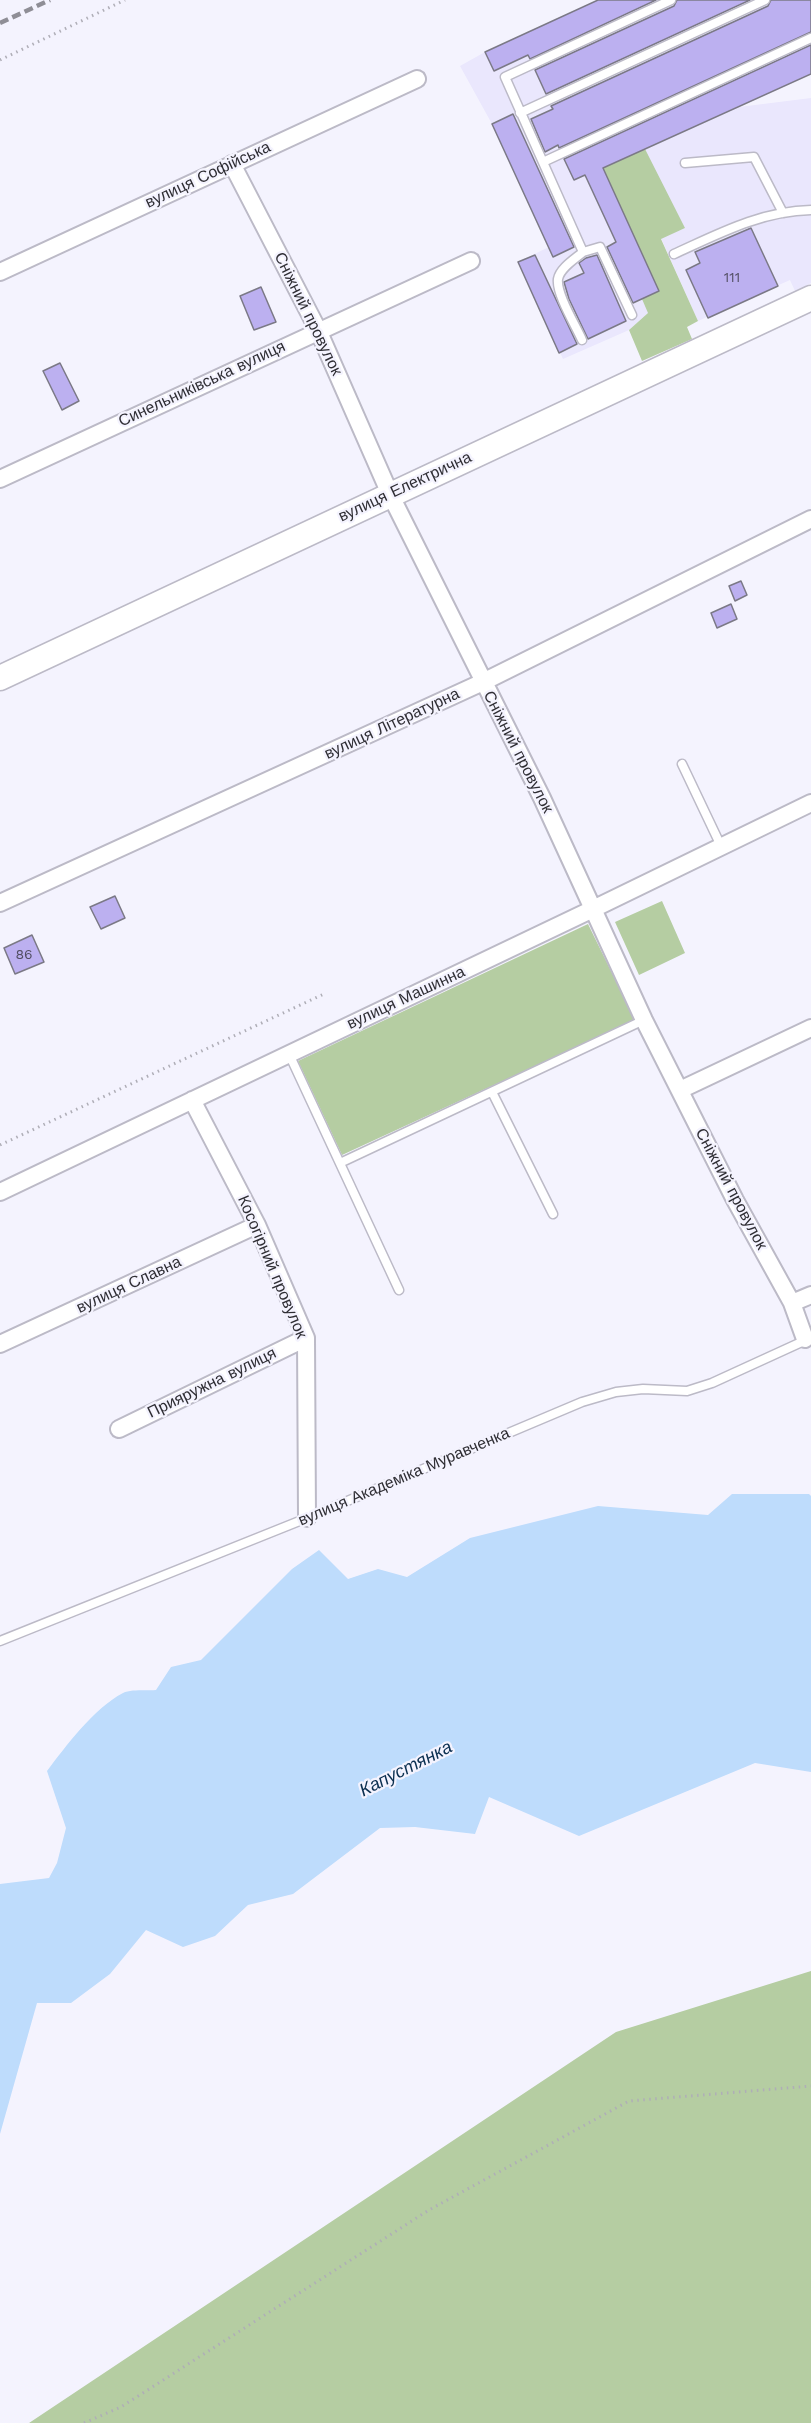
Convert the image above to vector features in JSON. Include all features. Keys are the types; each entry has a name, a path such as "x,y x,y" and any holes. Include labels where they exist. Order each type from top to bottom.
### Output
{"street":[{"name":"вулиця Софійська","path":"0,272 417,79"},
{"name":"Сніжний провулок","path":"232,164 318,330 390,494 542,798 644,1020 735,1200 792,1303 808,1342"},
{"name":"Синельниківська вулиця","path":"0,479 471,261"},
{"name":"вулиця Електрична","path":"0,678 811,298"},
{"name":"вулиця Літературна","path":"0,903 483,682 811,519"},
{"name":"вулиця Машинна","path":"0,1192 811,803"},
{"path":"680,1090 811,1028"},
{"name":"Косогірний провулок","path":"192,1100 257,1225 306,1338 307,1518"},
{"name":"вулиця Славна","path":"0,1344 257,1225"},
{"path":"792,1303 811,1295"},
{"name":"Прияружна вулиця","path":"119,1429 306,1338"}],"lane":[{"path":"583,252 504,77 671,0"},
{"path":"520,113 765,0"},
{"path":"543,162 811,38"},
{"path":"685,163 754,157 783,213"},
{"path":"674,254 751,219 811,210"},
{"path":"582,340 559,290 558,278 568,264 583,252 600,247 632,315"},
{"path":"682,764 722,846"},
{"path":"340,1163 644,1020"},
{"path":"288,1053 399,1290"},
{"path":"492,1092 553,1214"},
{"name":"вулиця Академіка Муравченка","path":"0,1641 307,1518 582,1402 616,1392 643,1389 687,1391 712,1383 808,1342"}],"path":[{"path":"0,60 125,0"},
{"path":"0,1145 326,993"},
{"path":"84,2423 121,2407 429,2210 629,2101 811,2086"}],"shaded area":[{"path":"598,0 811,0 811,74 739,107 811,98 811,283 795,291 790,280 698,321 661,238 685,228 603,168 659,291 648,313 629,330 563,359 518,262 549,247 492,124 460,66 485,52"}],"green space":[{"path":"645,149 685,228 661,239 698,321 687,327 692,339 642,361 629,330 648,313 642,299 659,291 603,168"},
{"path":"662,901 685,953 639,975 615,922"},
{"path":"588,924 635,1020 342,1155 298,1061"},
{"path":"811,1971 811,2423 29,2423 616,2032"}],"water":[{"name":"Капустянка","path":"732,1494 809,1494 811,1496 811,1772 755,1763 579,1836 489,1797 475,1834 415,1827 380,1828 293,1894 248,1905 215,1936 183,1947 146,1930 110,1974 71,2003 37,2003 0,2134 0,1884 49,1878 57,1863 66,1828 47,1771 81,1728 102,1708 126,1692 156,1690 171,1667 201,1660 292,1569 319,1550 348,1579 378,1569 407,1577 470,1538 598,1506 708,1515"}],"building":[{"path":"598,0 656,0 530,59 528,55 494,71 485,52"},
{"path":"677,0 750,0 546,94 535,70 674,6"},
{"path":"771,0 811,0 811,32 559,148 558,145 545,152 531,119 553,109 551,106 768,6"},
{"path":"811,45 811,74 603,168 659,291 633,303 607,247 616,242 585,175 574,180 564,159"},
{"path":"513,114 574,247 553,257 492,124"},
{"path":"751,228 778,286 708,318 686,270 700,263 695,252"},
{"path":"535,255 577,344 559,353 518,262"},
{"path":"597,255 626,321 588,339 569,299 564,282 584,273 579,263"},
{"path":"261,287 276,322 254,330 240,296"},
{"path":"60,363 79,401 62,410 43,371"},
{"path":"741,581 747,595 735,601 729,586"},
{"path":"731,604 737,619 717,628 711,613"},
{"path":"115,896 125,918 101,929 90,907"},
{"path":"32,935 44,962 15,974 4,948"}],"railway":[{"path":"0,23 50,0"}]}
